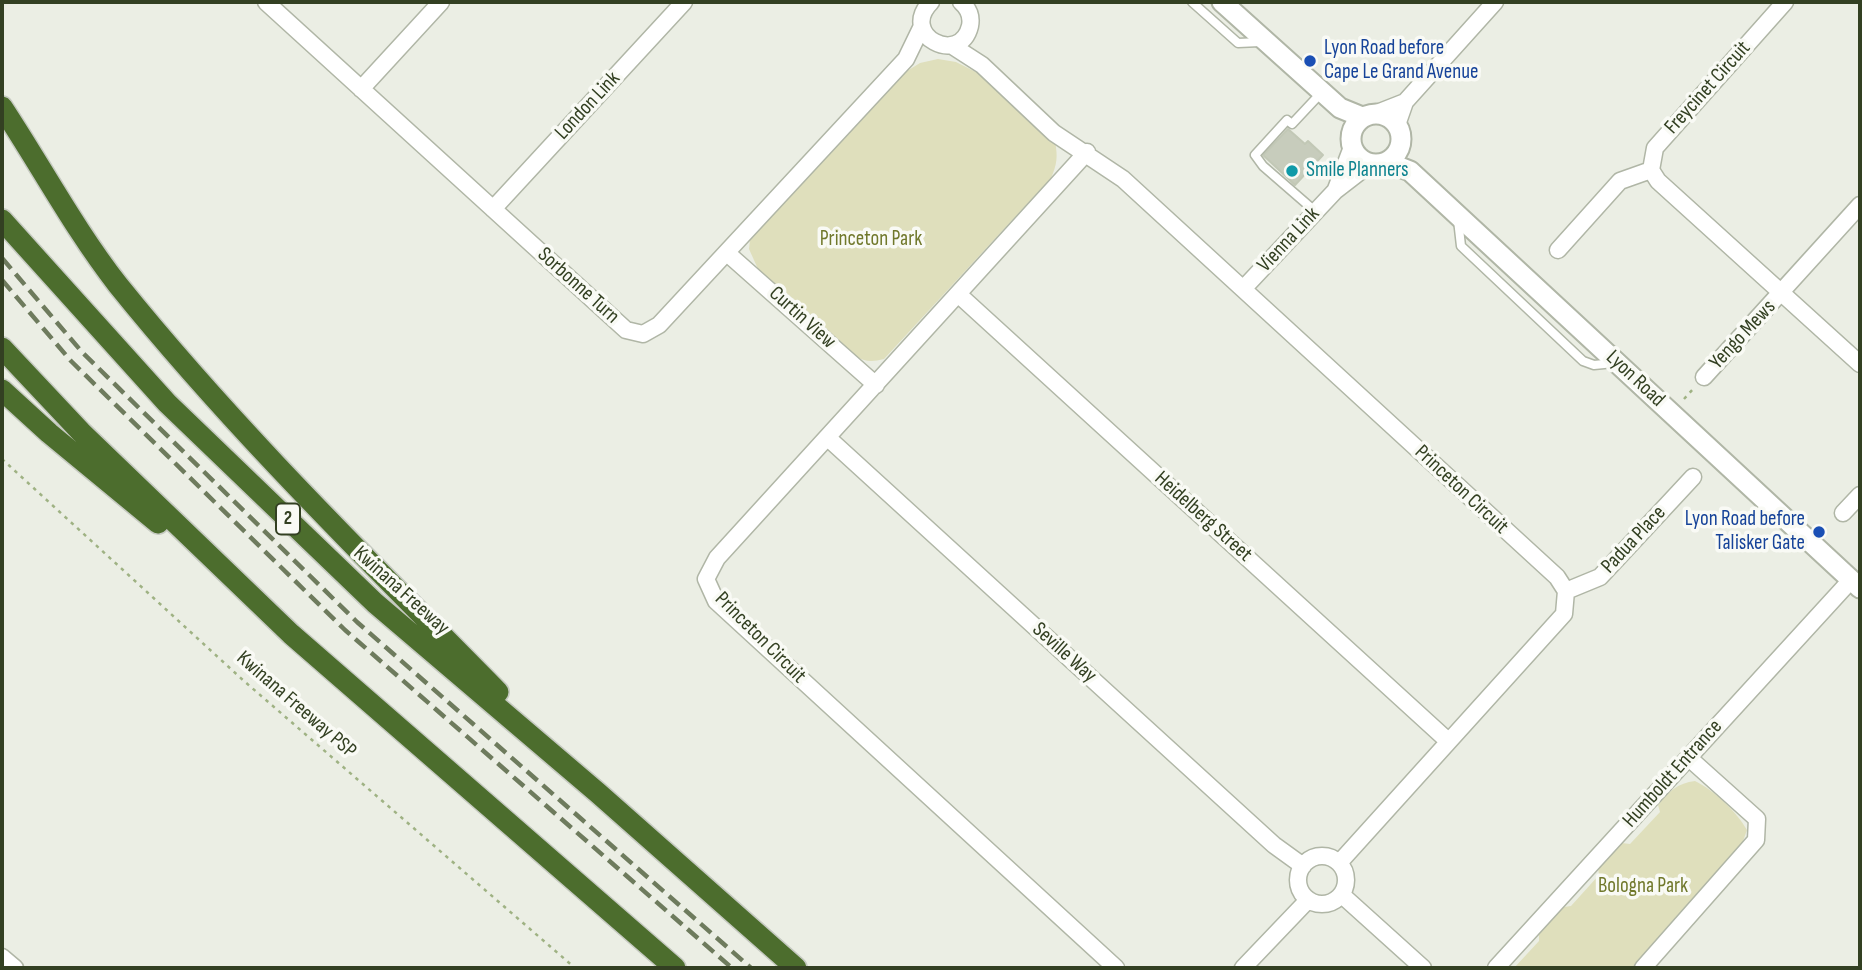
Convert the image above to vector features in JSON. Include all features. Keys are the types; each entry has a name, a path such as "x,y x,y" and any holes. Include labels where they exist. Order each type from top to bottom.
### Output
{"highway":[{"name":"2","path":"2,107 85,238 117,283 246,432 598,793"},
{"name":"Kwinana Freeway","path":"2,220 176,413 375,603 598,793 796,968"},
{"path":"2,348 81,432 291,634"},
{"path":"2,390 49,433 291,634 675,968"}],"street":[{"name":"Sorbonne Turn","path":"266,2 626,330 643,334 659,325 906,59 924,10"},
{"path":"361,89 441,2"},
{"name":"London Link","path":"493,209 684,2"},
{"name":"Sorbonne Turn","path":"906,59 962,39 967,15 981,2"},
{"path":"1222,2 1361,127"},
{"path":"1361,127 1405,102 1495,2"},
{"name":"Freycinet Circuit","path":"1651,170 1655,148 1785,2"},
{"name":"Princeton Circuit","path":"924,10 925,34 982,65 1054,133 1087,152 1123,179 1557,578 1566,591"},
{"name":"Princeton Circuit","path":"967,15 982,65"},
{"path":"1361,127 1356,155 1379,163 1399,150 1399,133 1405,102"},
{"path":"1361,127 1392,119 1410,171"},
{"name":"Vienna Link","path":"1335,191 1361,127"},
{"name":"Princeton Circuit","path":"1087,152 717,558 706,579 716,601 1116,968"},
{"name":"Vienna Link","path":"1243,289 1335,191 1379,163"},
{"name":"Lyon Road","path":"1379,163 1410,171 1856,584"},
{"path":"1558,250 1620,181 1651,170 1658,181 1860,364"},
{"path":"1782,293 1860,205"},
{"name":"Curtin View","path":"727,253 876,385"},
{"name":"Yengo Mews","path":"1704,377 1782,293"},
{"name":"Heidelberg Street","path":"958,294 1448,741"},
{"name":"Seville Way","path":"828,438 1274,845 1303,866"},
{"name":"Padua Place","path":"1566,591 1600,577 1693,477"},
{"path":"1843,513 1860,495"},
{"name":"Humboldt Entrance","path":"1496,968 1689,758 1856,584"},
{"path":"1339,863 1563,614 1566,591"},
{"path":"1643,968 1756,840 1756,819 1689,758"},
{"path":"1328,857 1339,863 1345,873 1346,885 1342,895 1333,902 1320,904 1308,900 1301,892 1297,879 1303,866 1313,858 1328,857"},
{"path":"1342,895 1423,968"},
{"path":"1243,968 1308,900"},
{"path":"2,957 15,968"}],"lane":[{"path":"1192,2 1238,43 1266,41"},
{"path":"1316,212 1263,166 1255,155 1287,120 1293,124 1322,92"}],"path":[{"name":"Kwinana Freeway PSP","path":"2,459 244,681 575,968"}],"green space":[{"name":"Princeton Park","path":"938,59 956,62 982,75 1055,142 1056,165 1051,178 884,359 865,360 855,356 758,269 749,249 750,240 907,71 920,63"},
{"name":"Bologna Park","path":"1695,781 1724,802 1747,830 1742,844 1632,968 1514,968 1539,941 1539,933 1564,907 1571,906 1599,875 1598,867 1622,843 1630,844 1660,812 1658,805 1666,796 1674,788"}],"building":[{"name":"Smile Planners","path":"1288,129 1305,144 1308,141 1323,155 1295,185 1263,155"}],"railway":[{"path":"2,258 82,352 357,622 751,968"},
{"path":"2,280 71,361 345,630 732,968"}],"place":[{"name":"Lyon Road before Cape Le Grand Avenue","path":"1310,61"},
{"name":"Smile Planners","path":"1292,171"},
{"name":"Lyon Road before Talisker Gate","path":"1819,532"}]}
